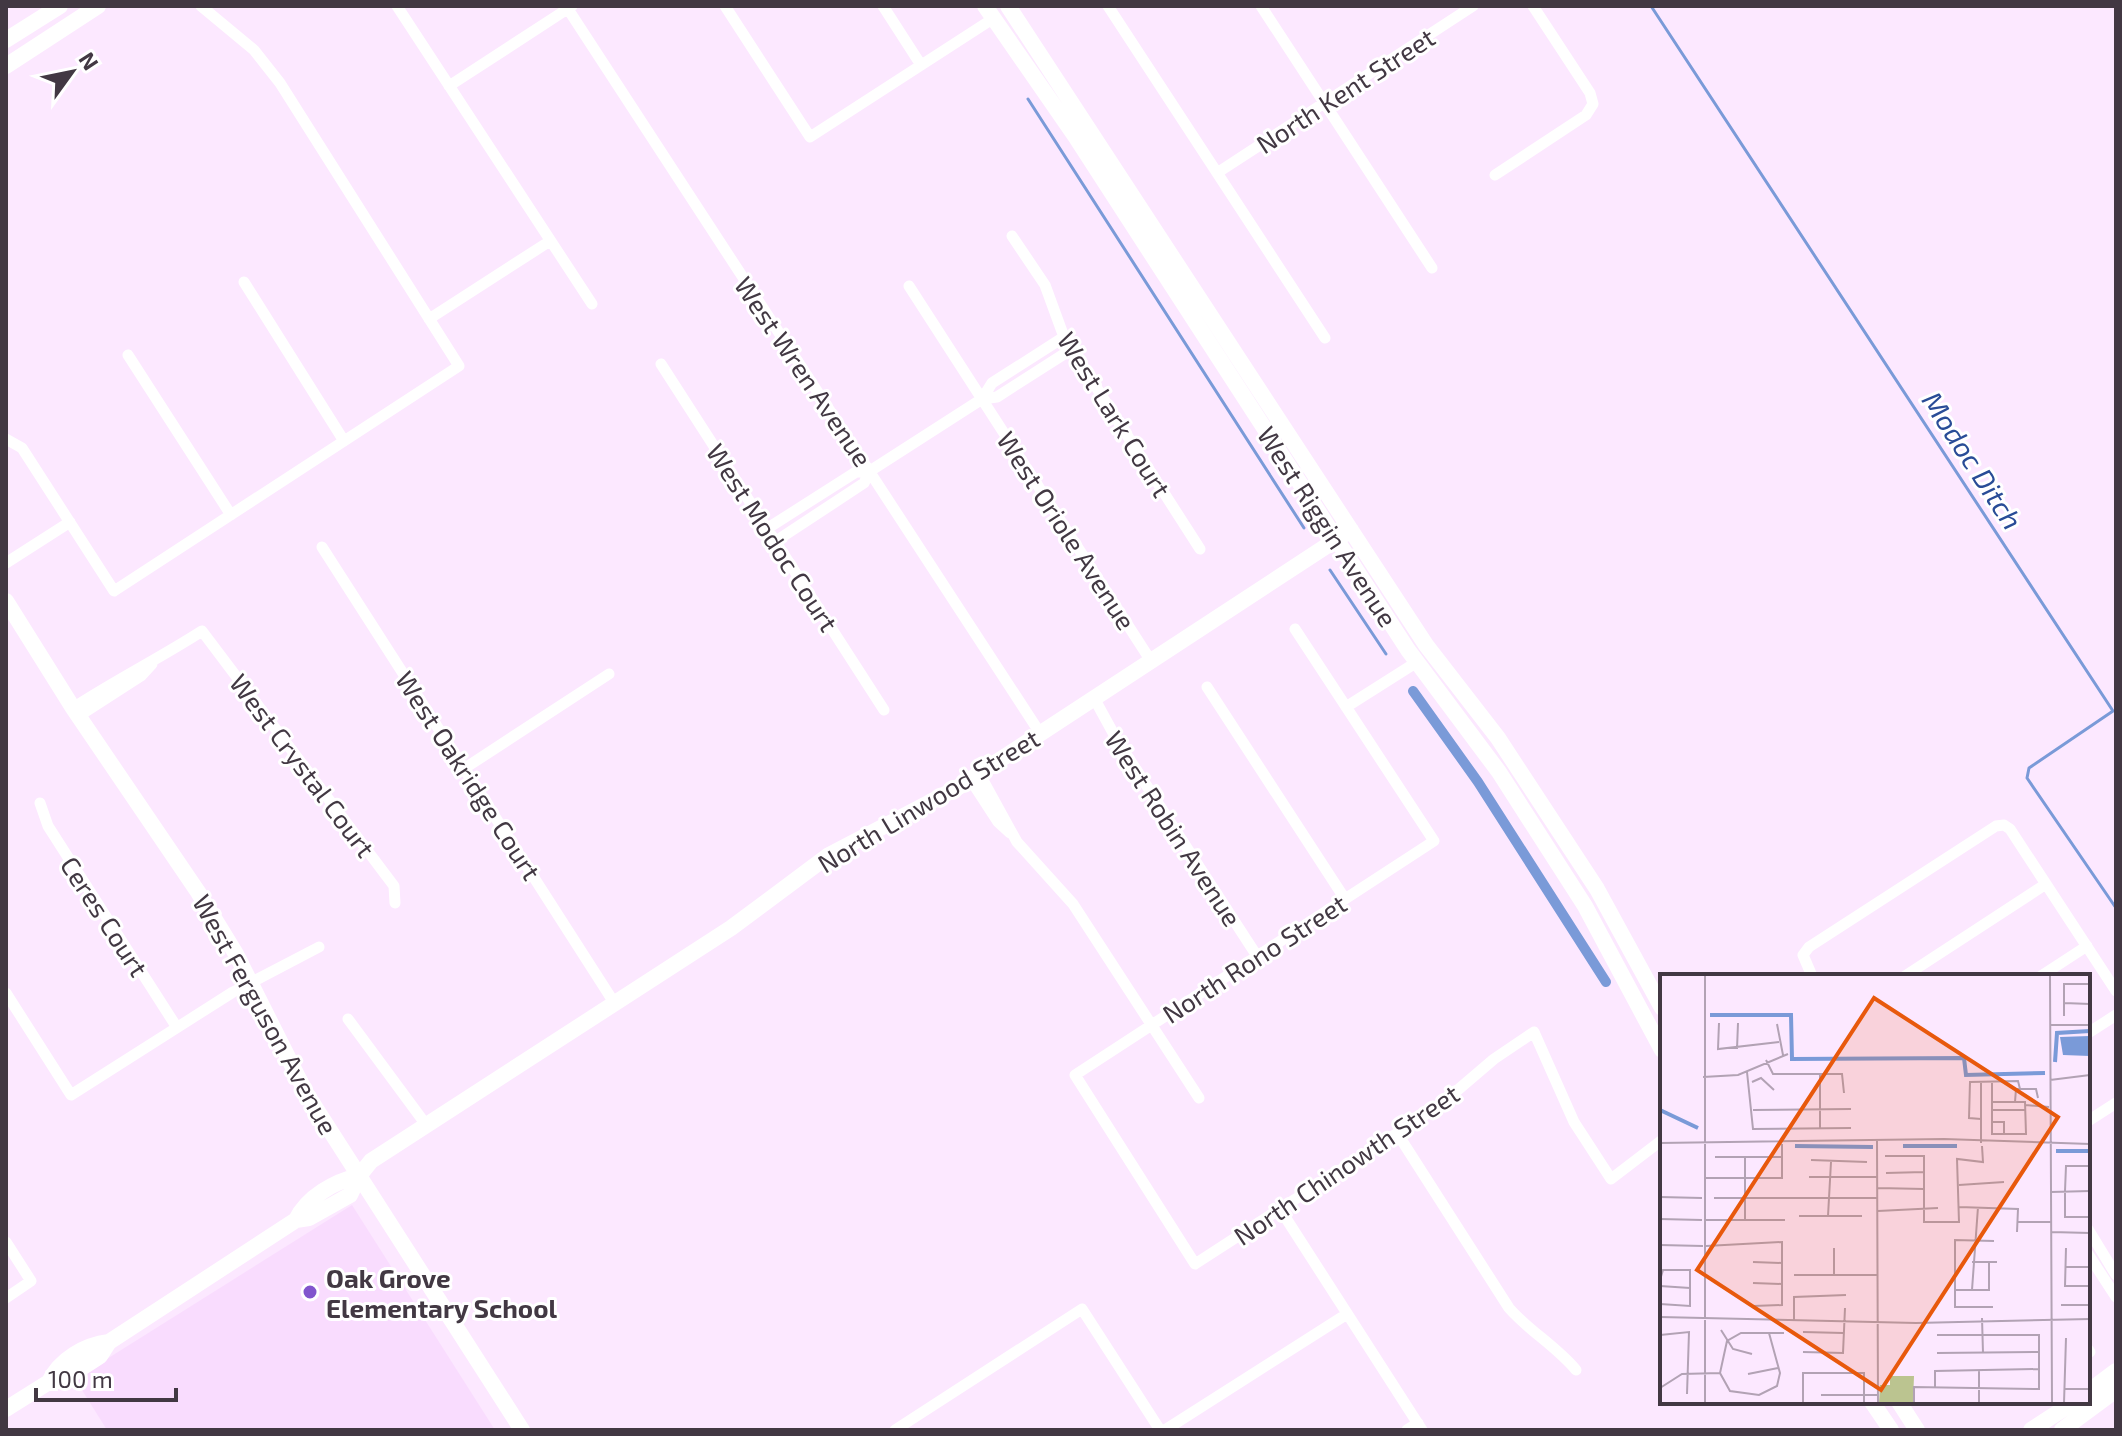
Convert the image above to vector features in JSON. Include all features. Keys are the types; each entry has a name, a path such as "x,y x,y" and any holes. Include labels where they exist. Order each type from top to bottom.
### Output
{"main road":[{"path":"6,40 60,6"},
{"path":"6,66 98,6"},
{"name":"West Riggin Avenue","path":"1001,8 1003,19 1011,25 1065,105 1079,115 1426,645 1498,738 1581,864 1660,1004"},
{"name":"West Riggin Avenue","path":"1001,8 1075,136 1336,540 1417,662 1499,772 1585,906 1660,1046"},
{"name":"North Linwood Street","path":"6,1409 49,1382 63,1380 100,1356 109,1342 296,1220 301,1209 340,1180 359,1176 371,1161 752,914 829,855 927,805 975,776 1351,530"},
{"name":"West Ferguson Avenue","path":"6,601 76,712 198,892 251,981 292,1068 522,1430"},
{"path":"1640,1006 1660,1029"},
{"path":"2095,1397 2116,1371"},
{"path":"2095,1397 2116,1381"},
{"path":"2095,1397 2116,1390"},
{"path":"1873,1404 1891,1430"},
{"path":"1900,1404 1917,1430"},
{"path":"2031,1430 2071,1404"},
{"path":"2062,1430 2088,1404"}],"street":[{"path":"6,439 22,448 114,591 459,366 280,83 254,50 201,6"},
{"path":"397,6 592,304"},
{"path":"725,6 810,137 921,65 1001,8"},
{"path":"883,6 921,65"},
{"path":"1108,6 1325,338"},
{"path":"1261,6 1432,268"},
{"name":"North Kent Street","path":"1217,173 1473,6"},
{"path":"1495,175 1586,115 1593,104 1590,93 1533,6"},
{"path":"449,86 569,7"},
{"name":"West Wren Avenue","path":"569,7 731,262 1040,733"},
{"name":"West Lark Court","path":"1012,236 1045,285 1064,337 1200,549"},
{"path":"429,319 550,241"},
{"path":"244,282 344,441"},
{"name":"West Oriole Avenue","path":"909,286 1151,661"},
{"path":"982,399 992,383 1064,337"},
{"path":"768,528 856,472 870,471 982,399 997,397 1072,349"},
{"path":"128,355 231,515"},
{"name":"West Modoc Court","path":"661,364 884,710"},
{"path":"776,541 864,483 870,471"},
{"path":"6,563 70,522"},
{"name":"West Oakridge Court","path":"322,547 615,1004"},
{"path":"1295,629 1346,707 1417,662"},
{"name":"West Crystal Court","path":"76,712 136,668 155,661 202,631 394,886 395,903"},
{"path":"465,768 609,674"},
{"path":"1207,687 1345,899"},
{"name":"West Robin Avenue","path":"1094,698 1117,740 1257,956"},
{"name":"North Rono Street","path":"1195,1264 1075,1075 1434,841 1346,707"},
{"path":"975,776 998,822 1070,900 1199,1098"},
{"name":"Ceres Court","path":"40,803 48,826 176,1026"},
{"path":"1811,974 1803,955 1809,947 1996,826 2004,825 2010,829 2116,991"},
{"path":"1912,974 2046,884"},
{"path":"2044,974 2087,946"},
{"path":"6,993 71,1095 251,981 319,947"},
{"path":"2090,1032 2116,1015"},
{"path":"348,1019 427,1126"},
{"name":"North Chinowth Street","path":"1195,1264 1452,1096 1494,1059 1534,1032 1548,1058 1570,1115 1611,1179 1660,1142"},
{"path":"2090,1120 2116,1103"},
{"path":"1397,1133 1509,1308 1557,1349 1576,1370"},
{"path":"1280,1209 1420,1426 1407,1430"},
{"path":"2090,1234 2116,1297"},
{"path":"6,1242 31,1281 6,1298"},
{"path":"2090,1255 2116,1275"},
{"path":"895,1430 1082,1309 1163,1430 1347,1314"}],"shaded area":[{"name":"Oak Grove Elementary School","path":"352,1205 495,1430 107,1430 75,1379"}],"waterway":[{"name":"Modoc Ditch","path":"1651,6 2113,711 2029,768 2027,778 2116,908"},
{"path":"1028,99 1304,528"},
{"path":"1330,570 1386,654"},
{"path":"1413,691 1478,782 1606,982"}],"place":[{"name":"Oak Grove Elementary School","path":"310,1292"}]}
